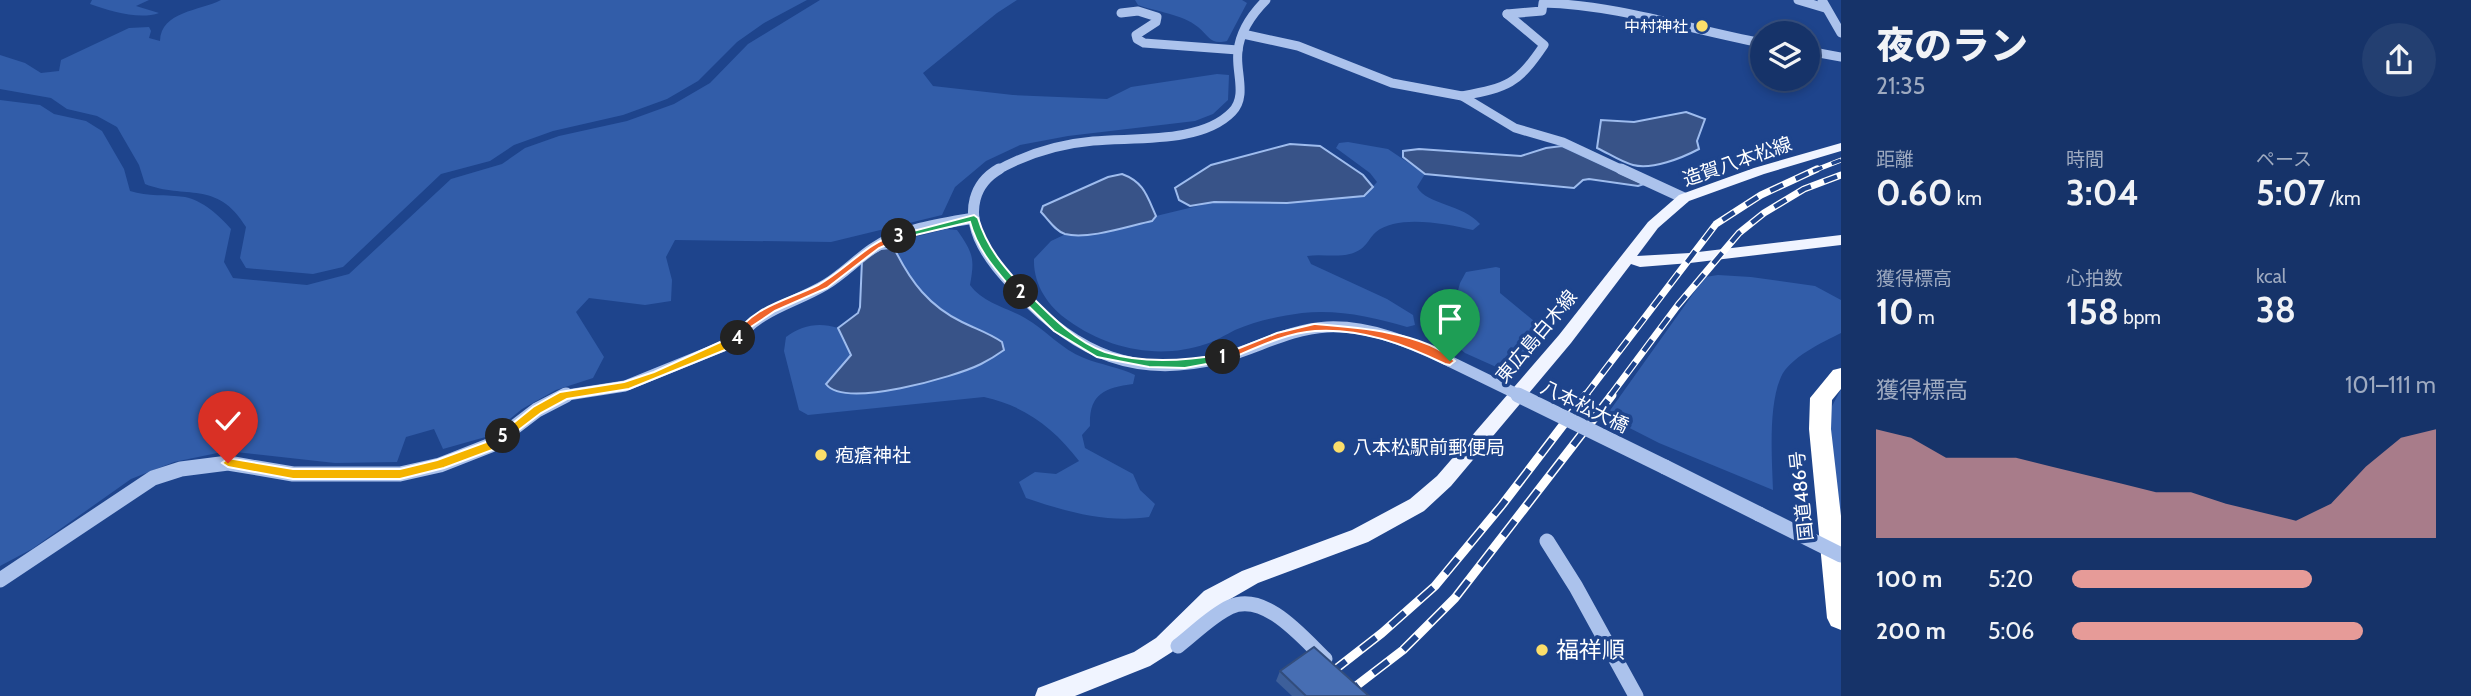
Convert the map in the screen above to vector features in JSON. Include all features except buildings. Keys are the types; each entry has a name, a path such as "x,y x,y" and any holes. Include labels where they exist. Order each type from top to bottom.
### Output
{"highway":[{"name":"国道486号","path":"1841,375 1821,398 1820,429 1825,494 1841,618"}],"main road":[{"name":"造賀八本松線","path":"1628,259 1653,225 1684,198 1759,171 1841,147"},
{"path":"1628,259 1640,262 1690,258 1841,240"},
{"name":"東広島白木線","path":"1047,696 1171,645 1212,598 1250,578 1360,536 1417,505 1452,471 1565,339 1628,259"}],"street":[{"path":"0,580 117,500 153,478 181,469 228,463 293,474 400,474 452,460 491,445 537,410 564,395 625,386 736,341 746,325 771,308 823,286 876,246 892,238 974,218 974,200 982,183 998,169 1018,159 1089,141 1192,131 1212,125 1238,109 1241,99 1238,50 1248,20 1266,0"},
{"path":"1641,0 1641,14"},
{"path":"1798,0 1823,4 1841,33"},
{"path":"1462,96 1511,85 1524,77 1544,45 1507,14 1542,11 1544,3 1574,2 1641,14 1750,41"},
{"path":"1121,13 1138,11 1157,17 1156,22 1136,35 1137,39 1144,43 1238,50"},
{"path":"1243,34 1298,46 1392,83 1462,96 1514,128 1563,142 1684,198"},
{"path":"1820,53 1841,57"},
{"name":"八本松大橋","path":"974,218 979,239 1006,277 1058,328 1101,355 1149,363 1185,364 1222,358 1281,335 1314,327 1376,332 1418,346 1450,361 1841,555"},
{"path":"1546,541 1582,597 1636,696"},
{"path":"1171,645 1233,606 1250,603 1276,616 1337,669"}],"shaded area":[{"path":"92,0 149,0 136,6 159,13 143,16 124,14 90,4"},
{"path":"221,0 807,0 764,23 737,42 698,81 667,99 623,115 553,131 514,145 490,161 441,174 343,267 313,274 246,268 240,258 246,227 224,202 200,194 145,184 139,165 117,127 97,116 67,109 51,98 0,89 0,55 25,63 41,73 59,71 61,60 129,28 149,27 149,38 160,41 162,31 174,18"},
{"path":"820,0 1017,0 923,73 933,86 1013,95 1107,99 1131,87 1217,74 1229,75 1228,100 1213,114 1195,121 1068,136 1020,145 986,161 955,187 942,215 831,242 675,240 666,257 672,280 671,301 645,305 589,298 576,312 604,357 593,378 556,390 522,409 489,436 443,449 434,429 406,437 397,462 335,463 227,451 174,462 131,479 32,549 0,566 0,100 40,105 54,114 86,121 102,131 124,169 130,191 185,197 210,209 231,229 224,262 233,278 307,285 349,274 451,179 502,164 525,148 559,136 627,121 674,104 710,83 748,44"},
{"path":"1135,0 1242,0 1247,3 1227,41 1217,42 1185,19 1138,5"},
{"path":"1686,112 1705,119 1697,141 1699,149 1684,156 1658,165 1641,166 1624,162 1597,148 1601,120 1634,122"},
{"path":"1339,143 1388,149 1425,174 1417,187 1422,193 1464,212 1480,224 1473,230 1423,222 1397,223 1376,232 1355,252 1307,256 1311,264 1387,299 1413,315 1415,325 1407,327 1342,313 1302,313 1251,324 1210,343 1188,349 1152,351 1117,345 1084,331 1048,302 1039,286 1034,259 1051,241 1066,234 1100,232 1152,221 1156,216 1214,202 1287,203 1364,196 1377,182 1370,173 1336,148"},
{"path":"1290,144 1320,146 1363,175 1373,187 1364,196 1287,203 1214,202 1190,206 1179,200 1175,188 1211,165"},
{"path":"1562,146 1644,184 1638,186 1589,179 1583,180 1574,188 1425,174 1403,157 1403,151 1419,149 1521,156"},
{"path":"1122,174 1144,190 1156,216 1152,221 1097,234 1074,235 1058,230 1041,212 1043,206 1108,177"},
{"path":"946,229 957,230 966,244 972,262 970,285 981,296 1025,318 1076,354 1135,375 1133,384 1100,394 1092,406 1090,426 1082,435 1085,448 1133,474 1140,490 1155,504 1149,517 1117,519 1087,515 1026,498 1019,482 1035,472 1056,474 1079,461 1059,438 1038,420 999,401 984,397 808,415 799,410 784,351 786,337 798,330 817,325 838,328 851,355 826,384 990,334 958,319 933,302 913,280 895,250 905,246 911,238"},
{"path":"881,249 895,250 915,283 931,301 950,316 1002,342 1004,350 968,370 900,388 854,393 837,391 826,384 851,355 838,328 858,313 862,260"},
{"path":"1500,268 1500,293 1534,321 1538,343 1514,375 1465,353 1452,342 1449,325 1460,283 1466,272"},
{"path":"1718,275 1815,286 1841,300 1841,333 1799,357 1781,377 1772,417 1773,490 1659,443 1606,416 1705,277"},
{"path":"1841,389 1841,530 1829,412"}],"railway":[{"path":"1813,171 1841,160"},
{"path":"1585,396 1716,224 1761,195 1817,169"},
{"path":"1610,396 1678,305 1739,233 1764,213 1804,189 1841,175"},
{"path":"1301,696 1382,633 1435,586 1502,505 1586,395"},
{"path":"1343,696 1403,650 1455,598 1612,395"}],"place":[{"name":"中村神社","path":"1702,26"},
{"name":"八本松駅前郵便局","path":"1339,447"},
{"name":"疱瘡神社","path":"821,455"},
{"name":"福祥順","path":"1542,650"}],"route":[{"path":"228,463 293,474 346,475 400,474 440,465 491,445 537,410 564,395 625,386 658,375 736,341 746,325 771,308 823,286 876,246 892,238 974,218 979,239 1006,277 1058,328 1101,355 1149,363 1185,364 1222,358 1281,335 1314,327 1376,332 1418,346 1450,361"}]}
